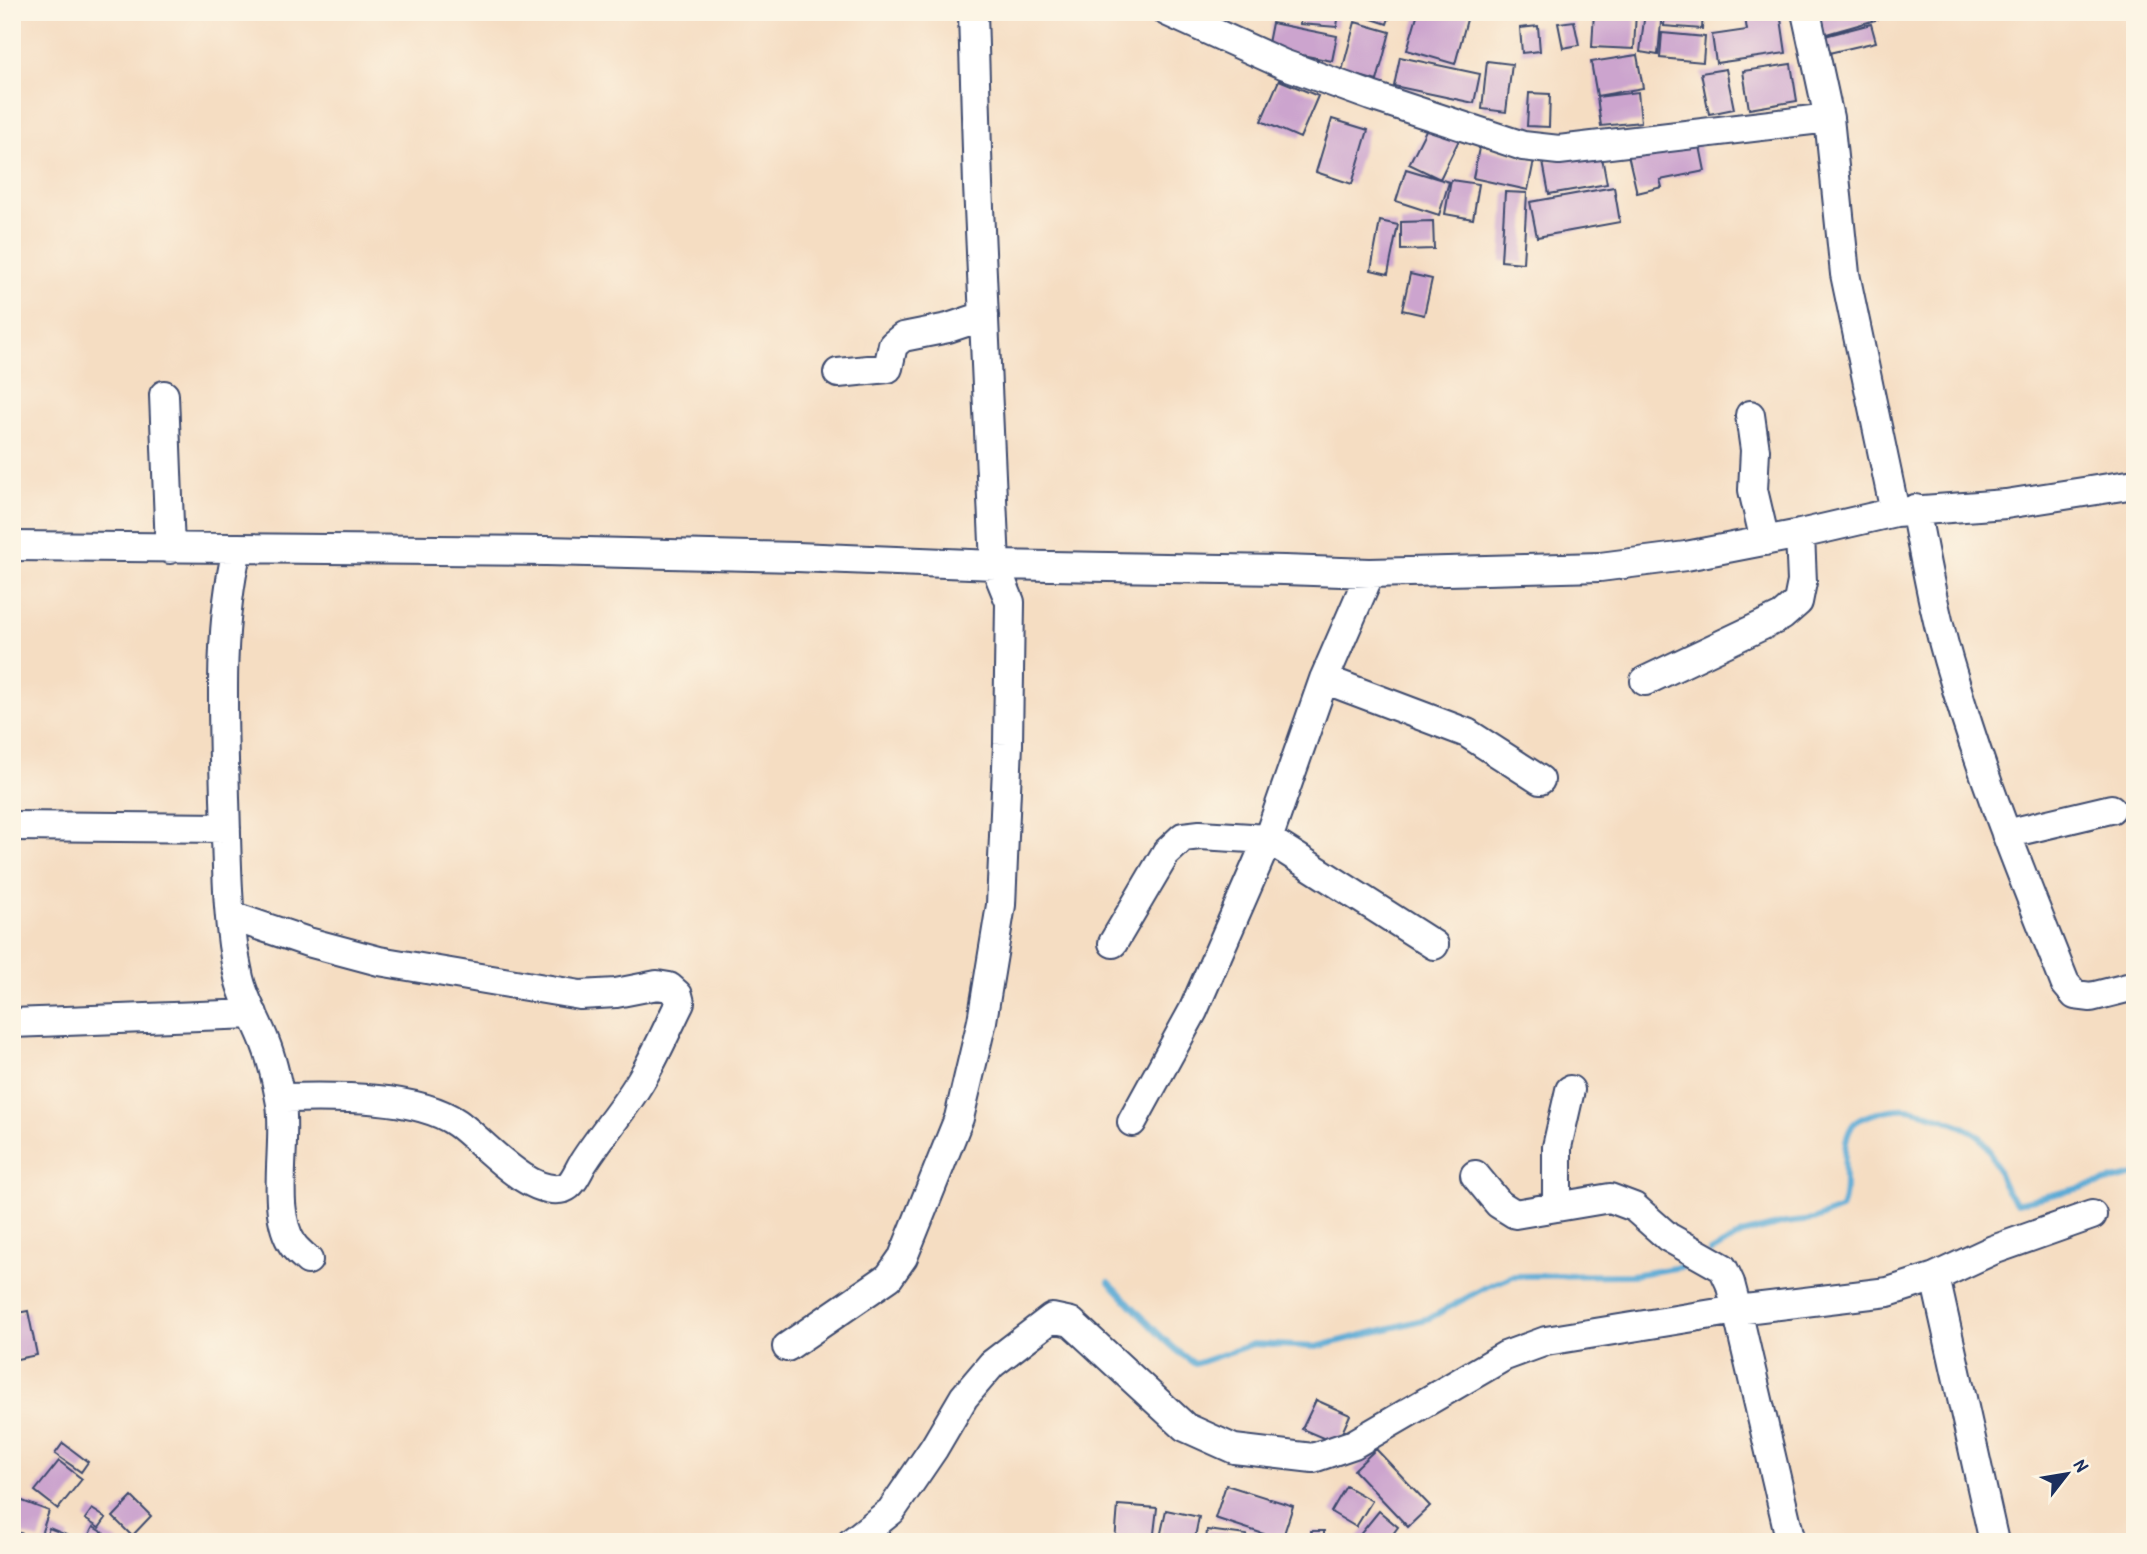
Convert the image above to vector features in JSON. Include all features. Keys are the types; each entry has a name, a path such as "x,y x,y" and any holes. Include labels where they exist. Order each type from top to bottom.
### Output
{"street":[{"path":"787,1347 889,1276 903,1257 959,1118 982,1021 1001,905 1008,744 1010,602 995,565 974,12"},
{"path":"1167,12 1283,64 1523,146 1559,150 1829,118"},
{"path":"1806,12 1829,118 1845,274 1905,510 1929,583 1952,676 2006,834 2065,983 2075,995 2091,997 2135,986"},
{"path":"838,373 888,368 893,345 903,337 948,328 984,316"},
{"path":"164,395 170,549"},
{"path":"1750,415 1755,450 1753,490 1765,541"},
{"path":"12,546 547,551 1370,573 1600,567 1686,556 1905,510 2007,503 2135,484"},
{"path":"1645,681 1782,616 1798,602 1802,582 1800,534"},
{"path":"237,549 228,589 222,667 226,828 233,949 240,982 275,1068 284,1150 281,1201 284,1225 293,1245 308,1260"},
{"path":"1132,1122 1193,1011 1268,839 1324,679 1370,573"},
{"path":"1324,679 1467,733 1540,780"},
{"path":"2006,834 2110,809"},
{"path":"12,826 226,828"},
{"path":"1113,943 1166,853 1183,837 1200,835 1268,839 1434,945"},
{"path":"231,916 308,942 379,961 580,995 616,993 657,985 669,987 678,995 680,1003 643,1077 601,1135 571,1183 562,1188 545,1187 523,1178 455,1121 424,1109 377,1099 280,1098"},
{"path":"12,1023 253,1014"},
{"path":"1557,1207 1557,1147 1570,1090"},
{"path":"1475,1175 1499,1204 1515,1214 1609,1198 1634,1207 1668,1237 1723,1268 1737,1310 1791,1542"},
{"path":"852,1542 891,1511 934,1448 964,1397 992,1364 1052,1318 1071,1322 1185,1427 1234,1449 1313,1458 1354,1444 1505,1356 1546,1341 1737,1310 1888,1292 1935,1277 1993,1250 2092,1215"},
{"path":"1935,1277 1994,1542"}],"building":[{"path":"1301,12 1339,12 1337,27 1300,24"},
{"path":"1351,12 1391,12 1387,24"},
{"path":"1418,12 1469,12 1455,64 1407,50"},
{"path":"1594,12 1636,12 1634,49 1592,47"},
{"path":"1645,12 1662,12 1658,55 1640,52"},
{"path":"1665,12 1703,12 1702,29 1664,26"},
{"path":"1744,12 1780,12 1786,53 1716,63 1712,35 1747,30"},
{"path":"1817,12 1900,12 1900,13 1823,35"},
{"path":"1574,21 1579,45 1563,48 1558,23"},
{"path":"1355,22 1390,32 1377,81 1342,71"},
{"path":"1272,23 1337,36 1332,61 1267,48"},
{"path":"1871,24 1876,42 1829,53 1825,36"},
{"path":"1538,26 1540,51 1522,53 1520,28"},
{"path":"1662,33 1705,37 1703,62 1660,58"},
{"path":"1637,55 1643,88 1597,96 1591,62"},
{"path":"1400,57 1480,74 1474,103 1394,86"},
{"path":"1487,61 1512,64 1506,112 1482,109"},
{"path":"1791,64 1797,101 1749,109 1743,71"},
{"path":"1726,69 1734,109 1709,114 1701,73"},
{"path":"1279,80 1318,96 1300,138 1261,121"},
{"path":"1638,92 1641,122 1601,126 1597,97"},
{"path":"1529,93 1550,94 1549,127 1527,126"},
{"path":"1332,119 1368,130 1352,184 1316,172"},
{"path":"1429,124 1459,140 1440,179 1409,164"},
{"path":"1698,136 1705,171 1660,180 1662,187 1637,193 1627,150"},
{"path":"1479,148 1534,160 1528,190 1473,178"},
{"path":"1601,152 1607,184 1549,194 1543,162"},
{"path":"1406,169 1449,182 1439,215 1396,201"},
{"path":"1451,180 1479,184 1473,219 1445,214"},
{"path":"1614,187 1620,222 1537,237 1530,202"},
{"path":"1505,192 1527,193 1523,263 1501,261"},
{"path":"1380,221 1398,225 1388,274 1371,270"},
{"path":"1433,221 1434,249 1401,250 1401,222"},
{"path":"1410,274 1432,279 1424,315 1402,310"},
{"path":"28,1311 37,1355 12,1360 12,1314"},
{"path":"1316,1400 1350,1415 1337,1444 1302,1429"},
{"path":"63,1443 88,1462 81,1472 55,1454"},
{"path":"1376,1449 1430,1506 1408,1527 1354,1470"},
{"path":"59,1461 82,1479 58,1509 35,1491"},
{"path":"1226,1485 1293,1506 1282,1540 1215,1518"},
{"path":"1346,1486 1372,1501 1356,1527 1331,1512"},
{"path":"12,1497 49,1511 39,1540 12,1530"},
{"path":"132,1497 151,1516 132,1536 113,1517"},
{"path":"1118,1505 1157,1508 1153,1542 1115,1542"},
{"path":"92,1509 106,1518 99,1528 85,1519"},
{"path":"1166,1510 1199,1517 1194,1542 1159,1542"},
{"path":"1379,1511 1398,1527 1387,1542 1364,1542 1358,1537"},
{"path":"93,1527 119,1542 85,1542"},
{"path":"49,1528 69,1536 67,1542 44,1542"},
{"path":"1207,1530 1247,1535 1246,1542 1206,1542"},
{"path":"1311,1531 1324,1531 1324,1542 1311,1542"}],"waterway":[{"path":"1711,1252 1742,1234 1785,1223 1813,1220 1841,1209 1845,1189 1845,1146 1852,1126 1862,1119 1886,1111 1914,1110 1946,1120 1976,1134 1987,1146 2005,1188 2017,1203 2135,1175"},
{"path":"1109,1282 1161,1336 1195,1364 1253,1344 1316,1347 1430,1318 1484,1288 1513,1276 1632,1275 1687,1266 1695,1261"}]}
